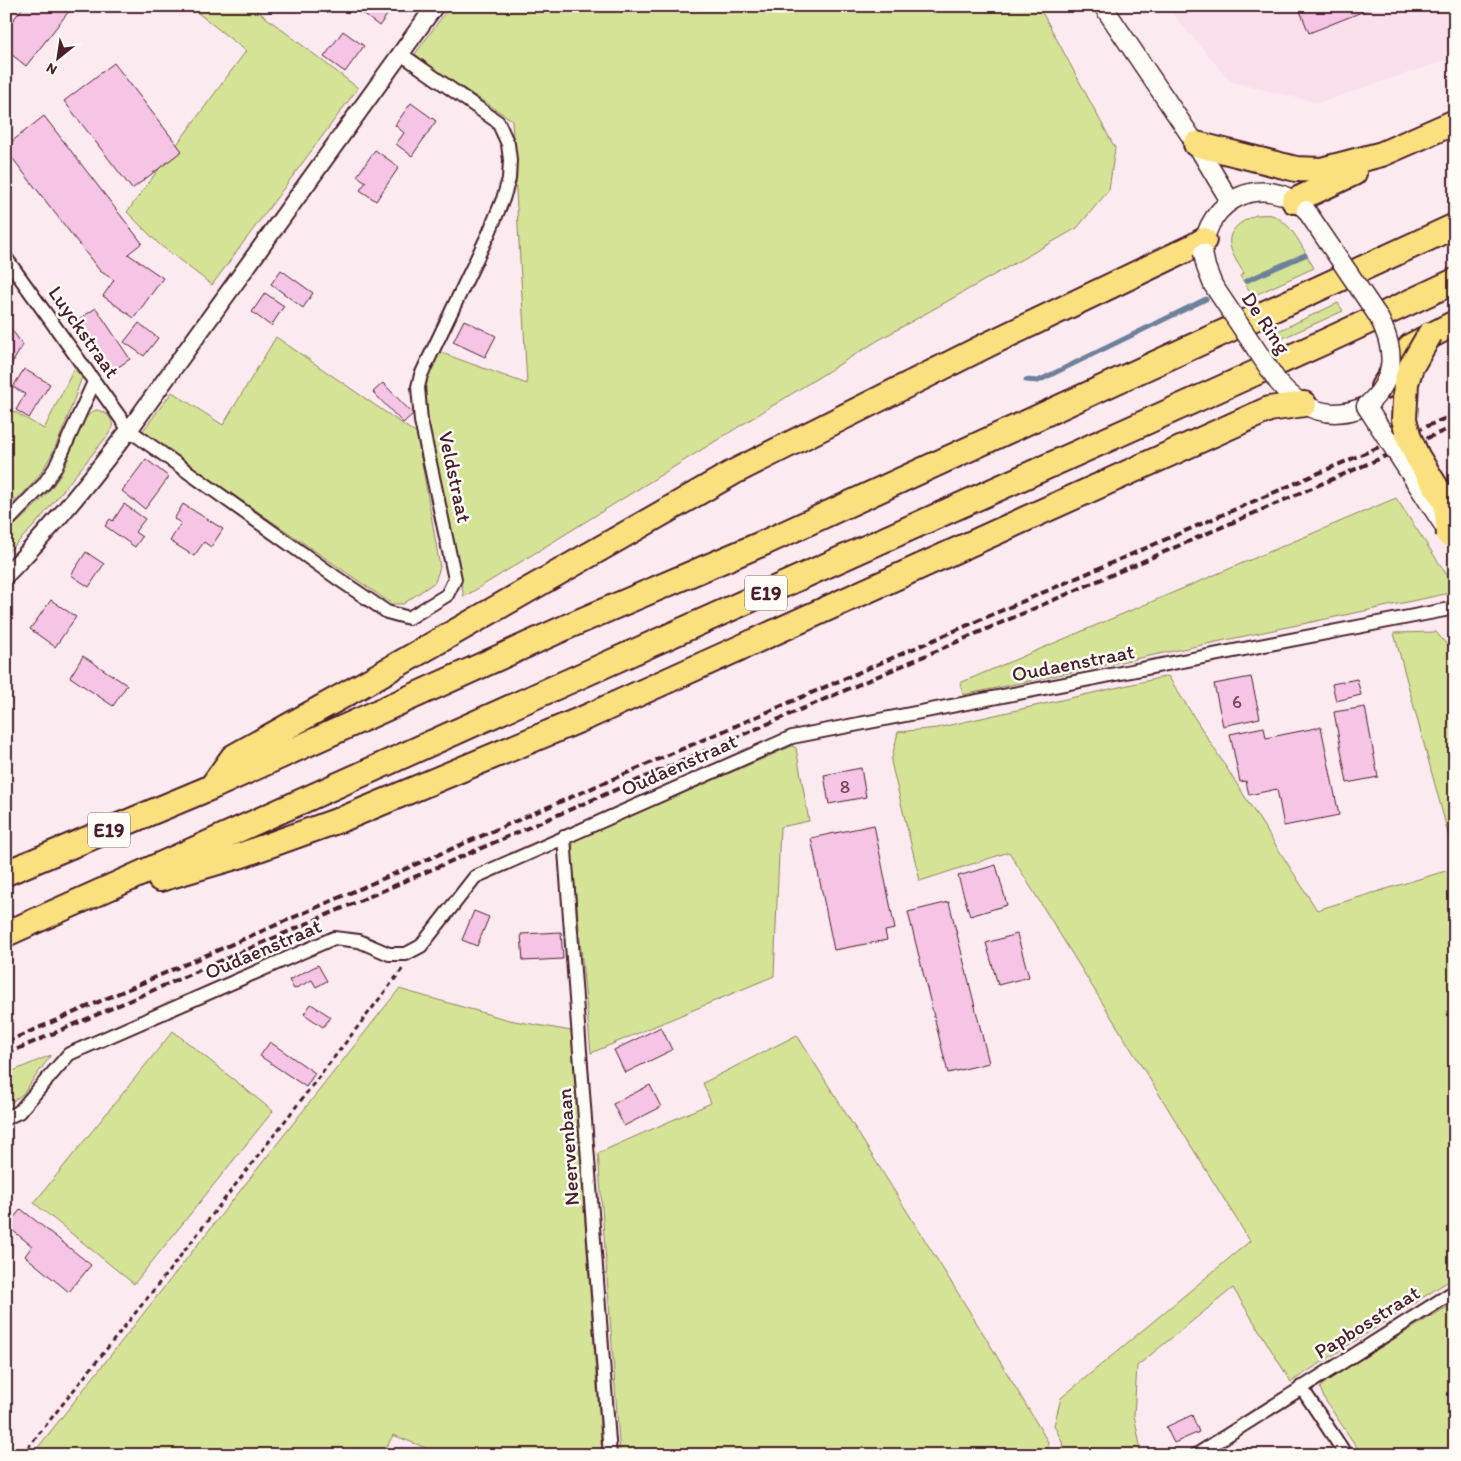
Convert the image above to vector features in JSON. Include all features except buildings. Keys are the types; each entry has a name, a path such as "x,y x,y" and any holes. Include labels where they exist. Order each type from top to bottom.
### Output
{"highway":[{"path":"1196,144 1282,166 1309,171 1321,170 1382,154 1455,122"},
{"path":"1300,205 1382,154"},
{"name":"E19","path":"6,873 212,787 580,622 766,542 1455,226"},
{"path":"212,787 233,757 734,472 986,345 1192,247 1204,246"},
{"name":"E19","path":"6,934 1313,347 1455,281"},
{"path":"1383,387 1411,346 1430,334 1455,323"},
{"path":"1430,334 1411,367 1406,383 1404,419 1409,438 1418,456 1446,502 1452,539"},
{"path":"77,903 242,855 345,818 589,716 1269,409 1304,404"}],"main road":[{"path":"1103,6 1196,144 1230,201"},
{"path":"1204,246 1217,214 1230,201 1247,194 1267,192 1285,196 1300,205 1378,316 1387,333 1391,356 1383,387 1366,406 1452,539"},
{"name":"De Ring","path":"1204,246 1203,258 1209,276 1278,382 1291,395 1316,410 1332,414 1350,412 1366,406"}],"street":[{"path":"6,575 25,557 79,495 129,430 435,6"},
{"name":"Veldstraat","path":"129,430 329,573 387,612 409,618 447,595 456,579 421,420 418,387 420,374 485,241 503,199 509,178 510,160 508,144 498,122 400,54"},
{"name":"Luyckstraat","path":"6,258 129,430"},
{"path":"6,523 44,484 55,468 94,382"},
{"name":"Oudaenstraat","path":"6,1118 19,1112 69,1054 334,938 359,941 389,954 406,954 421,946 475,877 792,737 1455,608"},
{"name":"Neervenbaan","path":"564,837 610,1455"},
{"name":"Papbosstraat","path":"1196,1455 1455,1291"},
{"name":"Papbosstraat","path":"1301,1387 1346,1455"}],"path":[{"path":"22,1455 168,1272 421,946"}],"shaded area":[{"path":"1166,6 1455,6 1455,57 1319,103 1231,82"}],"green space":[{"path":"189,6 251,6 358,88 212,285 160,245 127,212 246,51"},
{"path":"450,6 1038,6 1115,148 1109,190 1077,228 877,341 464,597 423,402 429,371 439,352 527,384 512,120 440,73 415,54"},
{"path":"1256,215 1272,215 1286,224 1297,238 1314,268 1253,296 1240,276 1244,273 1233,255 1230,240 1236,227"},
{"path":"1338,303 1343,311 1281,339 1276,332"},
{"path":"276,337 417,434 440,567 435,582 403,604 392,604 142,432 172,392 223,425"},
{"path":"74,369 82,377 56,444 37,478 6,509 6,407 44,429"},
{"path":"96,410 107,415 111,420 113,427 108,435 35,525 6,554 6,533 24,517 57,481 81,425"},
{"path":"1396,498 1455,587 1455,592 963,695 960,683"},
{"path":"1436,632 1455,654 1455,859 1394,633"},
{"path":"1168,676 1317,910 1455,868 1455,1277 1291,1382 1233,1288 1137,1366 1134,1415 1142,1455 1064,1455 1062,1442 1054,1425 1061,1398 1250,1241 1009,852 920,881 891,762 898,732 937,728"},
{"path":"792,746 796,748 809,821 780,827 774,976 591,1053 572,855 573,844 578,839"},
{"path":"399,989 509,1020 571,1031 602,1455 444,1455 393,1435 383,1455 373,1455 354,1448 351,1455 32,1455"},
{"path":"173,1031 273,1111 134,1284 34,1203"},
{"path":"797,1035 986,1338 1048,1442 1048,1455 620,1455 598,1153 711,1103 703,1083"},
{"path":"51,1055 23,1094 6,1106 6,1074"},
{"path":"1455,1302 1455,1455 1362,1455 1325,1400 1320,1388 1327,1380"}],"waterway":[{"path":"1246,281 1305,255"},
{"path":"1026,380 1038,381 1206,299"}],"railway":[{"path":"6,1042 1455,414"},
{"path":"6,1054 1455,426"}]}
